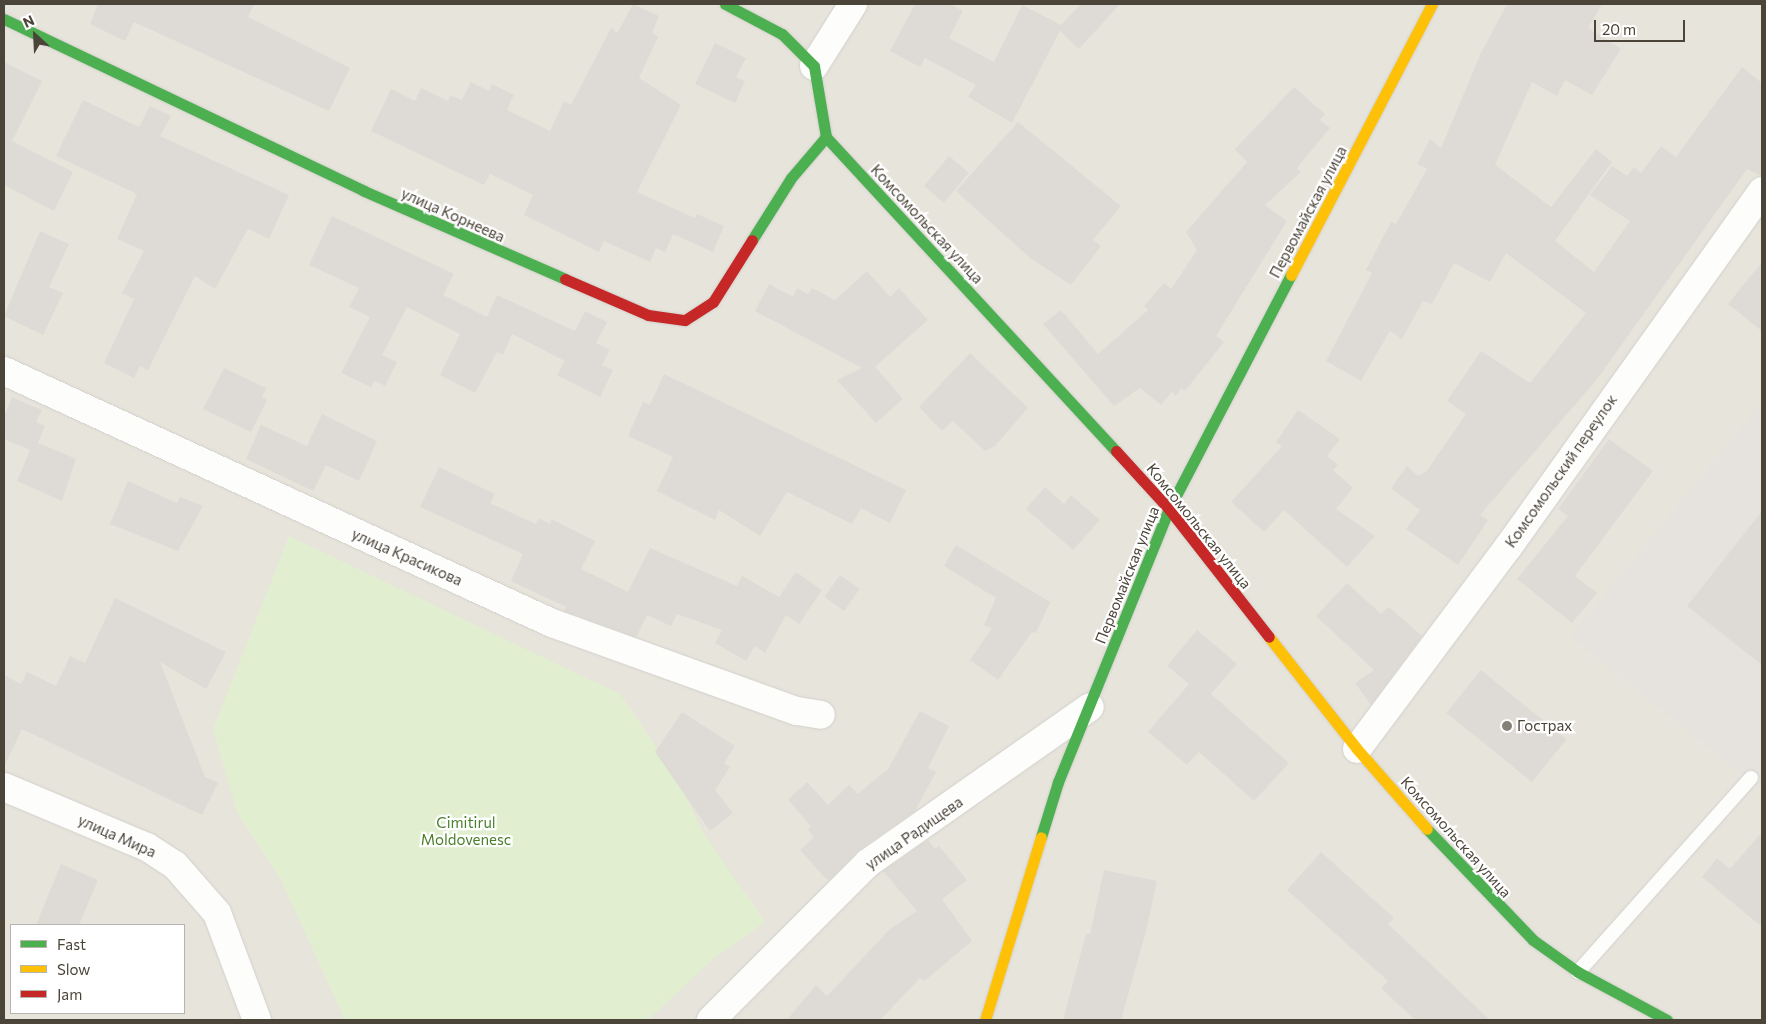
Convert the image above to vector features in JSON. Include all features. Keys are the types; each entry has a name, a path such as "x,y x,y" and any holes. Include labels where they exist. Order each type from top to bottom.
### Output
{"street":[{"path":"725,4 782,34 814,66 826,137"},
{"path":"814,66 853,4"},
{"name":"Первомайская улица","path":"985,1020 1058,782 1169,509 1432,4"},
{"name":"улица Корнеева","path":"4,19 364,191 648,315 685,320 713,302 791,178 826,137"},
{"name":"Комсомольская улица","path":"826,137 1169,509 1357,749 1483,892 1533,940 1578,972 1667,1020"},
{"name":"Комсомольский переулок","path":"1357,749 1509,546 1762,191"},
{"name":"улица Красикова","path":"4,371 552,623 797,711 821,715"},
{"name":"улица Радищева","path":"711,1020 868,863 1090,707"},
{"name":"улица Мира","path":"4,787 147,847 176,865 217,914 257,1020"}],"lane":[{"path":"1578,972 1751,778"}],"shaded area":[{"path":"4,4 1762,4 1762,1020 4,1020"},
{"path":"1762,403 1762,790 1570,637"}],"green space":[{"name":"Cimitirul Moldovenesc","path":"289,536 620,694 673,771 704,834 765,922 712,960 648,1020 345,1020 280,878 237,812 213,729"}],"building":[{"path":"98,4 254,4 248,17 350,68 329,111 134,22 125,41 90,24"},
{"path":"633,4 659,16 652,33 658,37 639,78 681,105 637,192 695,218 697,214 724,226 713,252 673,234 665,252 656,248 650,262 604,241 599,252 524,215 533,195 490,174 484,185 371,131 391,89 415,101 421,88 448,101 450,95 462,100 471,82 489,91 492,84 514,95 507,110 550,131 564,101 571,105 611,28 617,33"},
{"path":"915,4 950,4 963,11 949,38 994,62 1022,5 1061,25 1081,4 1120,4 1079,49 1060,31 1012,123 968,97 976,85 925,58 920,67 890,51"},
{"path":"1507,4 1602,4 1588,28 1621,49 1592,95 1565,80 1557,96 1532,82 1495,165 1551,207 1596,149 1612,162 1555,241 1594,272 1630,221 1590,195 1612,166 1627,176 1634,167 1641,173 1661,146 1676,157 1742,67 1762,83 1762,176 1747,169 1598,378 1480,515 1488,520 1458,565 1406,529 1420,510 1391,488 1407,466 1418,476 1426,472 1466,414 1447,401 1481,351 1530,383 1586,313 1506,253 1490,282 1454,263 1432,304 1423,301 1402,339 1390,331 1361,381 1326,361 1372,273 1366,270 1391,222 1396,224 1427,169 1417,164 1430,139 1441,148 1480,55"},
{"path":"715,43 746,58 736,77 745,81 735,103 695,84"},
{"path":"4,62 42,81 12,141 73,172 54,211 4,185"},
{"path":"1294,87 1325,114 1320,120 1330,128 1297,168 1301,172 1265,205 1287,221 1216,336 1224,342 1185,391 1181,388 1176,396 1172,392 1161,405 1140,388 1114,406 1043,324 1061,310 1098,354 1148,310 1144,306 1164,283 1171,289 1197,250 1186,232 1247,162 1235,149"},
{"path":"83,100 139,127 150,106 171,116 160,136 289,195 269,239 248,229 215,289 195,276 148,370 140,366 134,378 104,363 134,299 122,293 144,251 117,239 137,194 56,156"},
{"path":"1018,122 1121,206 1093,240 1101,246 1071,285 1030,258 956,191"},
{"path":"949,156 969,173 944,203 924,186"},
{"path":"332,216 454,274 443,295 487,317 497,295 575,331 585,311 607,322 596,343 610,350 602,365 613,370 600,397 557,375 565,361 512,334 503,355 497,352 475,393 440,375 460,334 407,307 382,355 397,362 385,386 375,381 371,387 341,373 370,317 349,307 359,288 309,265"},
{"path":"40,231 69,244 49,287 63,293 43,335 4,316"},
{"path":"1762,262 1762,331 1728,304"},
{"path":"867,271 890,297 899,288 928,320 875,367 903,399 876,423 837,380 862,368 755,311 769,284 793,297 797,288 808,294 812,288 835,300"},
{"path":"970,353 1028,408 995,446 985,451 953,421 942,431 919,407"},
{"path":"224,368 266,388 262,397 267,400 251,432 203,409"},
{"path":"664,374 906,490 890,523 861,508 852,524 787,492 760,536 719,510 715,520 657,491 673,457 628,436 643,402 650,405"},
{"path":"12,397 42,410 36,422 45,426 38,443 76,459 62,501 17,481 30,450 4,439 4,417"},
{"path":"1298,410 1340,439 1327,456 1338,465 1333,470 1353,488 1336,509 1375,536 1347,567 1284,510 1264,532 1231,502 1282,446 1276,442"},
{"path":"322,414 377,441 359,481 326,465 313,491 246,459 261,425 307,446"},
{"path":"1609,439 1653,471 1575,576 1597,593 1572,623 1517,579 1568,516 1558,509"},
{"path":"439,467 495,494 490,503 536,524 539,518 550,524 551,519 595,541 581,569 628,592 650,548 737,586 742,576 779,597 796,572 822,590 799,624 786,615 765,653 755,646 746,661 715,643 722,630 677,614 671,626 647,615 636,637 564,611 566,607 511,581 523,554 420,507"},
{"path":"128,481 177,503 180,497 203,506 178,551 110,524"},
{"path":"1045,487 1064,504 1071,495 1100,520 1073,550 1026,509"},
{"path":"1762,511 1762,665 1687,606"},
{"path":"956,545 1050,602 1036,633 1032,632 998,680 970,660 992,628 984,625 996,598 944,566"},
{"path":"840,575 860,589 844,611 825,597"},
{"path":"1347,583 1381,614 1389,607 1422,636 1371,705 1355,683 1374,670 1316,616"},
{"path":"115,598 226,652 206,689 160,662 205,777 218,783 202,815 22,729 4,767 4,675 21,684 27,672 56,686 70,656 85,663"},
{"path":"1197,630 1237,664 1211,694 1289,763 1254,801 1199,752 1187,765 1148,732 1189,684 1167,666"},
{"name":"Гострах","path":"1481,670 1566,739 1532,782 1446,713"},
{"path":"920,711 949,726 928,768 936,772 915,811 859,850 829,880 825,878 800,850 814,837 808,830 811,826 788,800 807,782 828,805 849,785 858,794 888,769"},
{"path":"682,712 735,746 724,763 730,767 715,790 733,813 710,831 655,752"},
{"path":"1762,832 1762,927 1702,877 1717,858 1730,869"},
{"path":"928,840 935,849 939,846 967,880 942,899 972,941 924,981 920,978 880,1020 787,1020 816,985 827,996 890,929 917,911 883,871"},
{"path":"1321,852 1394,918 1388,924 1490,1020 1415,1020 1381,988 1388,981 1287,890"},
{"path":"61,864 98,880 79,924 36,924"},
{"path":"1104,870 1157,881 1146,931 1121,1020 1063,1020 1086,934 1090,934"}],"traffic: fast":[{"path":"725,4 782,34 814,66 826,137 1116,451"},
{"path":"4,19 364,191 565,279"},
{"path":"752,240 791,178 826,137"},
{"path":"1041,837 1058,782 1169,509 1291,275"},
{"path":"1427,829 1533,940 1578,972 1667,1020"}],"traffic: slow":[{"path":"1291,275 1432,4"},
{"path":"1269,637 1357,749 1427,829"},
{"path":"985,1020 1041,837"}],"traffic: jam":[{"path":"565,279 648,315 685,320 713,302 752,240"},
{"path":"1116,451 1169,509 1269,637"}],"place":[{"name":"Гострах","path":"1507,726"}]}
